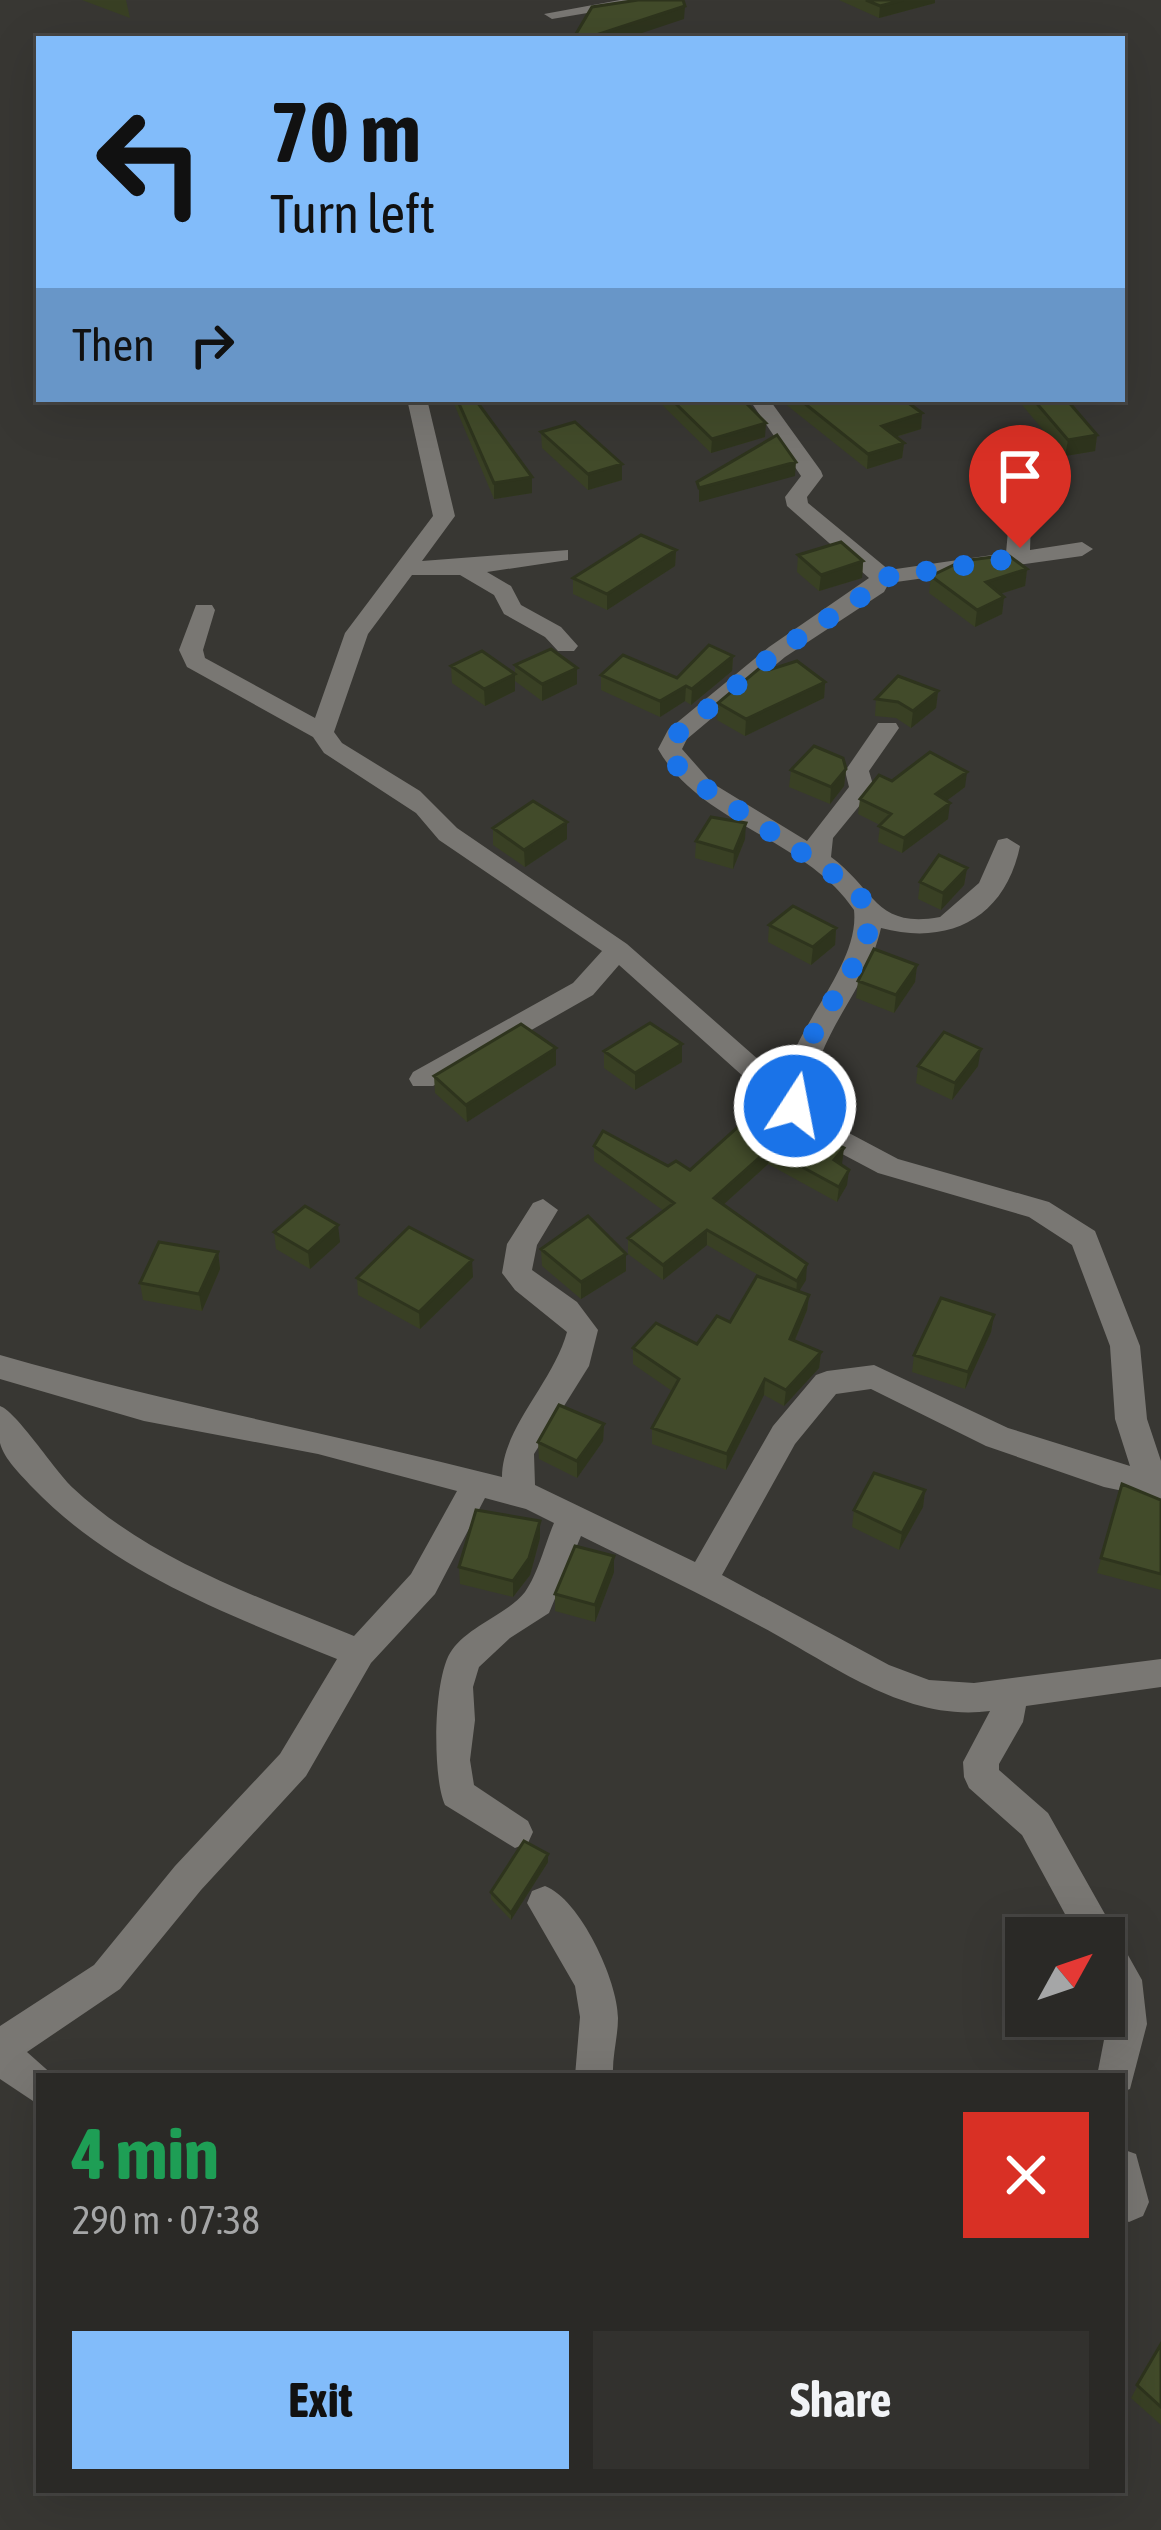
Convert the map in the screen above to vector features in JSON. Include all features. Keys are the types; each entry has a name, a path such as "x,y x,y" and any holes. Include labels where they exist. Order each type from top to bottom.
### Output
{"street":[{"path":"552,14 656,0"},
{"path":"322,732 358,633 443,516 418,402"},
{"path":"761,402 812,476 796,497 798,506 878,570 880,578 876,587 777,652 676,735 670,748 674,763 699,784 860,895 870,916 863,949 827,1003 807,1047 795,1106"},
{"path":"1015,558 1020,548 1020,520"},
{"path":"880,578 1082,549"},
{"path":"403,568 465,568 560,555"},
{"path":"465,568 503,591 512,609 553,632 566,646"},
{"path":"204,610 191,650 195,662 322,732 334,748 440,820 448,834 618,950 822,1131 888,1166 1039,1209 1084,1239 1125,1346 1131,1419 1143,1460 1159,1485"},
{"path":"818,863 820,837 862,788 857,771 887,728"},
{"path":"870,916 927,928 957,922 999,875 1007,846"},
{"path":"423,1078 583,989 618,950"},
{"path":"519,1494 518,1453 573,1366 583,1330 568,1306 530,1289 517,1273 522,1244 543,1210"},
{"path":"0,1367 144,1409 318,1442 519,1494 702,1581 877,1675 928,1695 1010,1693 1161,1672"},
{"path":"702,1581 784,1435 827,1383 874,1377 997,1437 1104,1474 1159,1485"},
{"path":"0,1418 15,1449 72,1504 137,1549 204,1588 358,1653"},
{"path":"36,2084 0,2051 107,1977 188,1878 293,1765 358,1653 423,1584 477,1483"},
{"path":"515,1832 458,1794 452,1760 458,1720 456,1687 464,1660 498,1628 537,1603 573,1517"},
{"path":"1010,1693 1006,1722 981,1762 982,1777 1035,1824 1086,1917"},
{"path":"545,1903 590,1970 599,2017 594,2073"},
{"path":"1125,1973 1131,2006 1125,2034"},
{"path":"1117,2073 1124,2037"}],"building":[{"path":"638,0 683,0 685,6 593,36 575,36 592,7"},
{"path":"866,0 903,0 880,6"},
{"path":"458,402 477,402 532,477 494,483"},
{"path":"674,402 745,402 766,423 712,439"},
{"path":"803,402 907,402 922,413 882,426 904,443 868,454"},
{"path":"1036,402 1069,402 1097,435 1068,440"},
{"path":"575,422 622,464 588,474 541,432"},
{"path":"777,435 796,462 699,488 697,482"},
{"path":"641,535 676,550 607,594 573,578"},
{"path":"841,542 863,561 821,575 798,555"},
{"path":"1008,555 1027,569 986,582 1004,597 977,610 931,576 962,561"},
{"path":"709,645 733,656 692,689 686,686 660,701 601,675 623,655 677,678"},
{"path":"551,649 577,668 542,684 515,665"},
{"path":"482,651 515,674 484,689 451,666"},
{"path":"797,661 825,682 746,719 718,703 761,667 769,670"},
{"path":"898,676 938,691 913,711 898,702 876,699"},
{"path":"814,746 843,758 846,769 831,787 791,770"},
{"path":"930,752 967,772 936,794 950,803 904,838 879,826 891,814 860,799 879,775 892,781"},
{"path":"533,801 567,822 524,850 493,828"},
{"path":"711,817 746,823 734,852 696,841"},
{"path":"939,855 967,868 943,893 920,882"},
{"path":"793,906 836,928 813,947 769,925"},
{"path":"874,949 917,965 896,995 858,981"},
{"path":"650,1023 682,1044 635,1073 604,1051"},
{"path":"521,1024 556,1048 466,1105 434,1076"},
{"path":"944,1032 981,1049 955,1083 918,1066"},
{"path":"758,1109 803,1139 813,1131 844,1148 834,1160 849,1170 839,1187 769,1149 714,1198 807,1264 797,1281 707,1230 663,1265 628,1238 674,1203 594,1146 603,1131 668,1166 676,1161 690,1170"},
{"path":"305,1206 338,1225 308,1252 274,1232"},
{"path":"588,1216 626,1254 581,1282 541,1249"},
{"path":"409,1227 472,1260 419,1312 357,1278"},
{"path":"159,1242 218,1252 199,1294 140,1283"},
{"path":"757,1276 809,1295 790,1339 821,1352 786,1390 765,1379 727,1454 652,1428 679,1379 633,1348 656,1323 697,1344 717,1316 730,1322"},
{"path":"941,1298 994,1315 968,1372 914,1355"},
{"path":"559,1405 604,1424 577,1461 538,1442"},
{"path":"874,1473 925,1490 902,1533 854,1510"},
{"path":"1122,1484 1161,1500 1161,1574 1101,1558"},
{"path":"476,1510 540,1521 529,1558 513,1581 459,1567"},
{"path":"575,1546 614,1556 595,1605 555,1594"},
{"path":"524,1841 548,1854 511,1913 491,1892"},
{"path":"1161,2344 1161,2407 1137,2385"}],"route":[{"path":"795,1106 807,1047 827,1003 863,949 870,916 860,895 749,813 699,784 674,763 670,748 676,735 777,652 876,587 880,578 1015,558 1020,548"}]}
